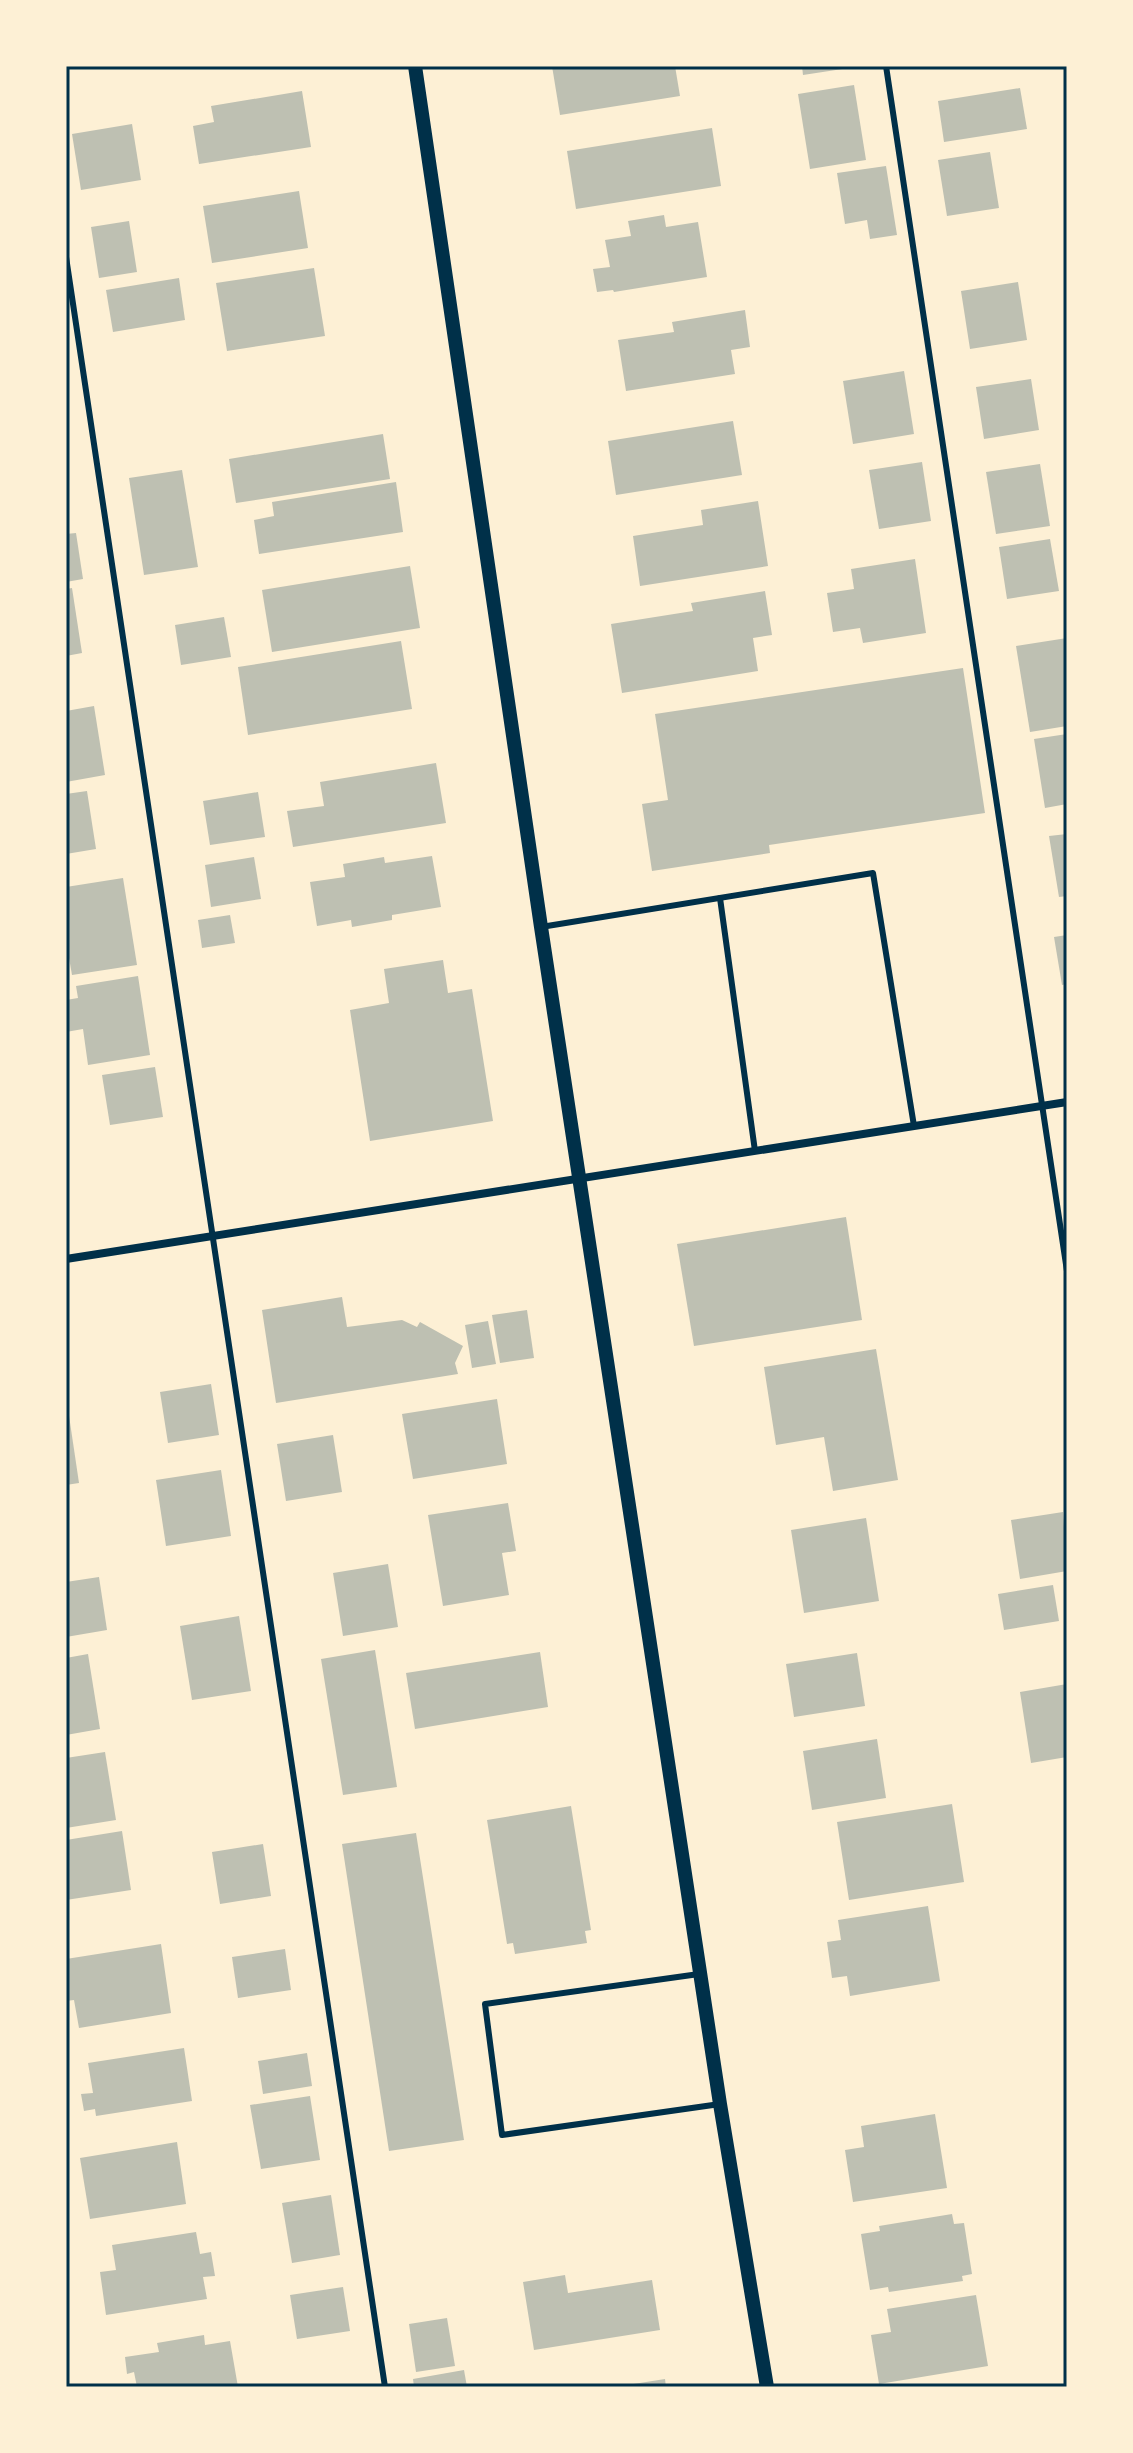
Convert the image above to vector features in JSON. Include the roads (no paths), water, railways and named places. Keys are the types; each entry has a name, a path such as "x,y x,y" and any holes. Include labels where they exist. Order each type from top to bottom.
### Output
{"street":[{"path":"415,66 579,1179 720,2104 767,2387"},
{"path":"66,1259 1067,1102"}],"lane":[{"path":"886,66 1067,1271"},
{"path":"66,257 385,2387"},
{"path":"541,927 873,873 914,1126"},
{"path":"720,898 755,1151"},
{"path":"700,1974 485,2004 502,2135 720,2104"}]}
